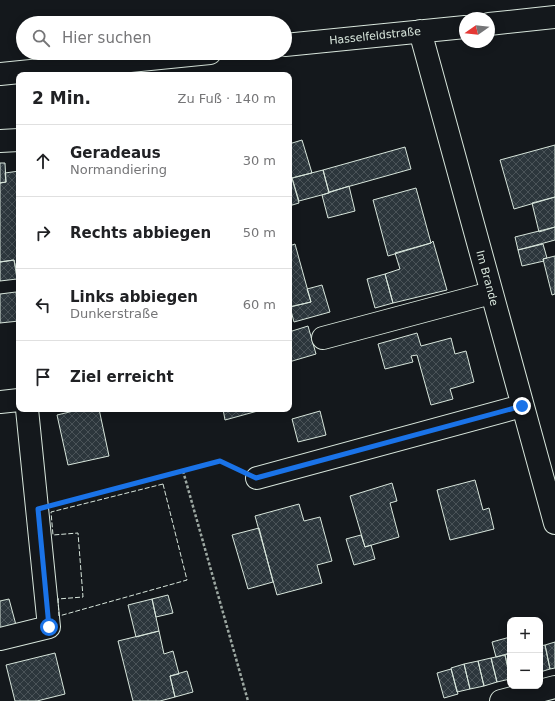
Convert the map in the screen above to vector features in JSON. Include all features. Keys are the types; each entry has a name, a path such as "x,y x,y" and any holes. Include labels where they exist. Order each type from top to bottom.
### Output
{"street":[{"path":"495,23 555,17"},
{"name":"Hasselfeldstraße","path":"292,44 459,28"},
{"name":"Im Brande","path":"420,31 555,523"},
{"path":"20,72 140,60"},
{"path":"0,74 16,72"},
{"path":"0,141 16,140"},
{"path":"323,338 491,293"},
{"path":"0,402 16,400"},
{"path":"256,478 522,406"},
{"path":"0,639 49,627 27,412"},
{"path":"501,701 555,687"}],"path":[{"path":"38,509 220,461 256,478"},
{"path":"183,471 248,701"}],"building":[{"path":"302,140 312,173 292,178 292,143"},
{"path":"555,145 555,197 514,209 500,160"},
{"path":"405,147 411,169 329,192 323,170"},
{"path":"0,163 5,163 6,182 0,183"},
{"path":"323,170 329,193 299,201 292,178"},
{"path":"16,171 16,269 14,260 0,262 0,183 6,182 5,173"},
{"path":"292,178 299,203 292,205"},
{"path":"349,186 355,211 328,218 322,195"},
{"path":"416,188 431,243 388,256 373,200"},
{"path":"555,197 555,227 539,232 532,203"},
{"path":"555,227 555,240 518,250 515,237"},
{"path":"433,241 447,290 393,303 385,274 400,269 395,253 431,243"},
{"path":"295,244 311,302 292,306 292,245"},
{"path":"543,244 547,258 543,259 544,261 522,266 518,250"},
{"path":"555,256 555,294 552,295 543,259"},
{"path":"14,260 16,279 0,281 0,262"},
{"path":"385,274 393,303 375,308 367,279"},
{"path":"322,285 330,312 294,322 292,307 311,302 307,289"},
{"path":"16,292 16,321 0,323 0,294"},
{"path":"308,326 316,354 292,361 292,331"},
{"path":"417,333 421,346 451,338 455,354 466,351 474,382 450,389 453,399 431,405 417,355 411,356 413,362 385,369 378,344"},
{"path":"320,411 326,435 298,442 292,419"},
{"path":"70,412 100,412 109,456 68,465 57,415"},
{"path":"224,412 254,412 225,420"},
{"path":"475,480 483,510 489,508 494,529 450,540 437,490"},
{"path":"392,483 397,501 390,503 399,537 365,547 350,496"},
{"path":"299,504 304,521 320,517 332,561 317,565 322,583 277,595 255,516"},
{"path":"259,528 273,582 248,589 232,535"},
{"path":"361,535 365,547 371,545 375,559 354,565 346,539"},
{"path":"168,595 173,613 156,617 152,599"},
{"path":"9,599 16,625 0,629 0,601"},
{"path":"152,599 159,631 136,637 128,605"},
{"path":"159,631 164,654 173,651 179,674 170,676 175,697 160,701 133,701 118,641"},
{"path":"507,638 507,654 496,657 492,642"},
{"path":"555,642 555,668 550,669 545,645"},
{"path":"543,645 545,645 550,669 543,671 543,653"},
{"path":"55,653 65,694 37,701 15,701 6,665"},
{"path":"505,655 507,665 507,680 497,682 491,658"},
{"path":"491,658 497,682 484,686 478,661"},
{"path":"478,661 484,686 470,689 464,664"},
{"path":"464,664 470,689 457,692 451,668"},
{"path":"451,669 458,694 444,698 437,673"},
{"path":"187,671 193,692 175,697 170,676"}],"fence":[{"path":"163,484 187,580 59,616 58,599 83,597 78,533 53,535 51,512 163,484"}],"route":[{"path":"49,627 38,509 220,461 256,478 522,406"}]}
